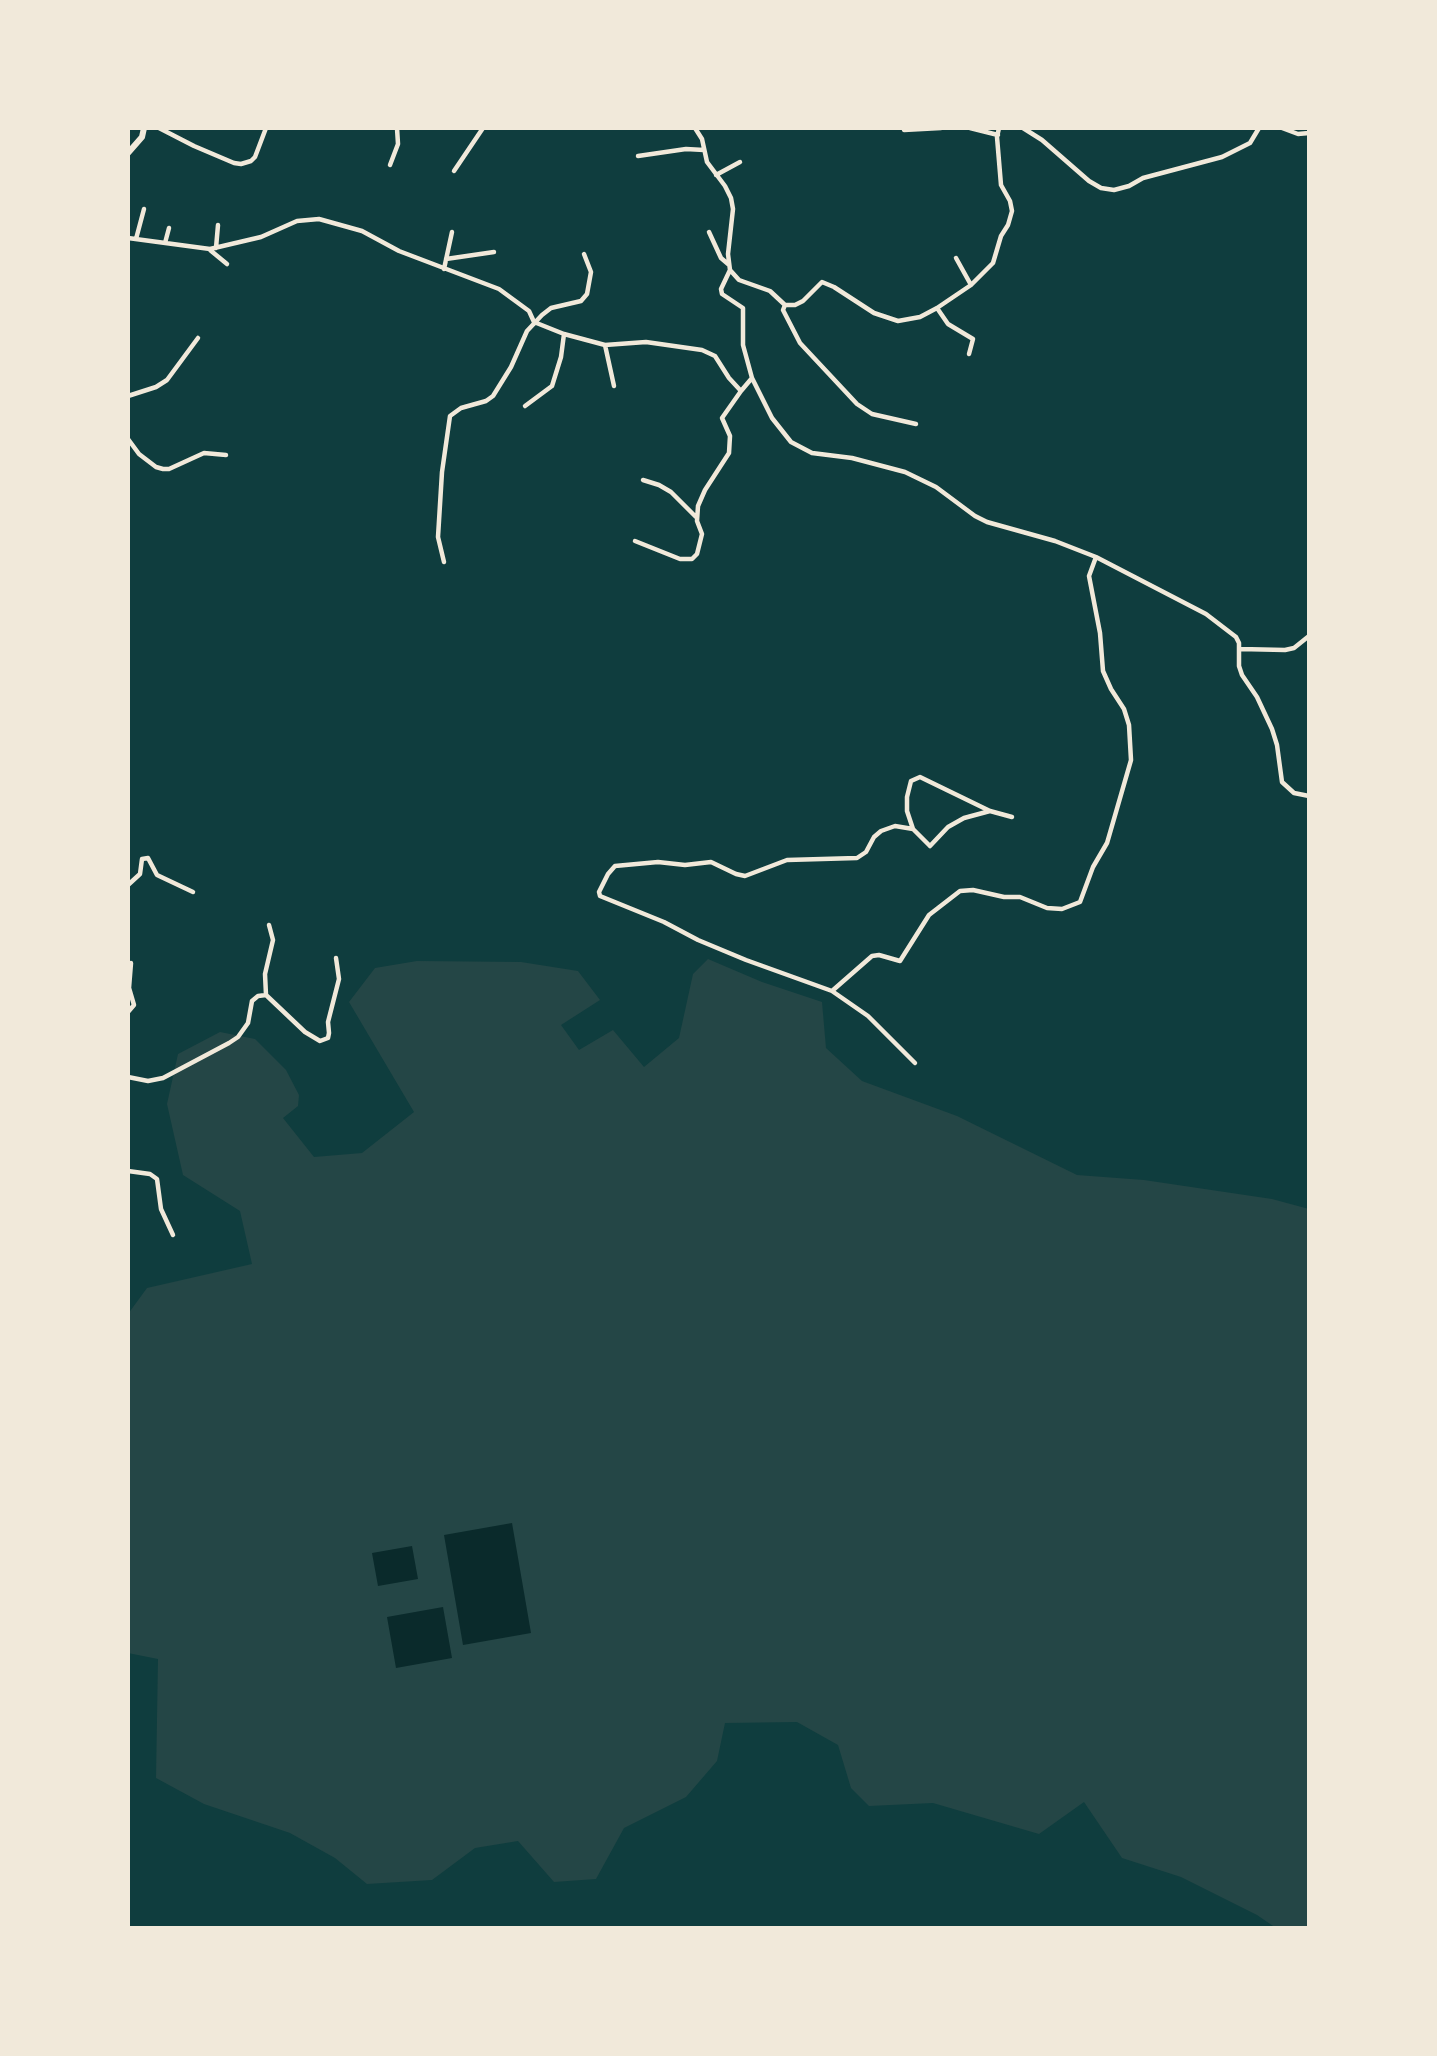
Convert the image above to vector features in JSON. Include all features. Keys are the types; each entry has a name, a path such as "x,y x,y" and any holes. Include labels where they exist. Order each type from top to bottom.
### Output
{"main road":[{"path":"128,153 142,137 144,128"}],"street":[{"path":"159,128 234,163 251,161 255,157 266,128"},
{"path":"390,164 398,144 397,128"},
{"path":"454,171 483,128"},
{"path":"904,130 941,128"},
{"path":"970,128 998,135"},
{"path":"709,232 721,258 739,280 770,291 785,305 795,305 803,301 822,282 834,286 874,313 898,321 920,317 971,285 993,263 1012,211 1001,185 999,128"},
{"path":"1023,128 1042,140 1089,181 1101,188 1114,190 1143,178 1222,157 1250,143 1259,128"},
{"path":"1282,128 1298,134 1309,133"},
{"path":"699,129 707,162 731,198 730,267 721,289 722,294 743,308 743,345 752,378 782,434 798,447 812,453 852,458 905,472 936,486 987,522 1055,541 1096,557 1206,614 1236,637 1242,675 1257,697 1277,745 1282,782 1294,793 1309,796"},
{"path":"638,156 687,149 704,150"},
{"path":"716,175 740,162"},
{"path":"136,239 144,209"},
{"path":"128,238 210,249 261,237 297,221 319,219 362,230 399,251 499,289 529,311 534,322 564,334 605,345 646,342 710,352 741,391"},
{"path":"216,248 218,225"},
{"path":"165,243 169,228"},
{"path":"444,269 452,232"},
{"path":"210,249 227,264"},
{"path":"446,259 494,252"},
{"path":"443,562 438,537 442,472 450,416 461,408 486,401 493,396 534,322 551,308 581,301 587,293 590,272 584,254"},
{"path":"956,258 971,285"},
{"path":"785,305 783,310 800,342 857,404 872,414 916,424"},
{"path":"937,308 948,324 974,339 969,354"},
{"path":"526,406 552,386 561,357 564,334"},
{"path":"128,396 156,387 167,380 198,338"},
{"path":"605,345 614,386"},
{"path":"635,541 680,559 692,559 702,542 697,517 698,506 729,453 730,436 722,418 752,378"},
{"path":"128,439 139,454 163,469 170,469 204,453 226,455"},
{"path":"643,480 671,492 697,517"},
{"path":"832,991 872,956 879,955 900,961 929,915 960,891 973,890 1004,897 1020,897 1047,908 1062,909 1080,902 1093,867 1107,843 1132,760 1129,725 1124,709 1111,690 1103,671 1100,633 1090,576 1096,557"},
{"path":"1240,649 1285,650 1294,648 1309,636"},
{"path":"990,811 964,818 948,827 929,846 914,829 906,811 909,785 916,778 925,778 990,811 1012,817"},
{"path":"914,829 895,826 881,831 866,852 857,858 787,860 745,876 711,862 685,865 658,862 615,866 599,892 605,900 628,906 698,940 832,991 868,1016 915,1063"},
{"path":"128,885 140,874 142,859 147,858 164,880 193,892"},
{"path":"269,925 273,940 265,974 266,995 310,1037 320,1041 325,1040 329,1033 328,1022 339,979 336,958"},
{"path":"128,1012 134,1005 129,988 131,963"},
{"path":"128,1077 148,1081 163,1078 229,1043 238,1037 248,1023 252,1001 258,996 266,995"},
{"path":"128,1171 150,1174 157,1179 161,1209 173,1235"}],"shaded area":[{"path":"708,959 762,982 822,1002 826,1048 862,1081 957,1116 1077,1175 1144,1180 1272,1199 1309,1209 1309,1928 1276,1928 1257,1915 1181,1877 1122,1858 1084,1802 1039,1834 933,1803 869,1806 851,1788 838,1745 797,1722 725,1723 717,1761 686,1797 624,1828 596,1879 554,1882 518,1841 475,1848 432,1880 367,1884 335,1858 290,1833 204,1804 156,1778 158,1659 128,1653 128,1314 147,1288 252,1264 240,1211 183,1175 167,1104 178,1054 220,1032 255,1039 286,1070 299,1095 298,1106 283,1118 314,1157 362,1153 414,1112 349,1002 375,968 417,961 521,962 578,971 600,1000 561,1025 579,1050 613,1030 644,1067 679,1038 693,974"},
{"path":"512,1523 531,1633 463,1645 444,1535"},
{"path":"412,1546 418,1579 378,1586 372,1553"},
{"path":"443,1607 452,1658 396,1668 387,1617"}]}
